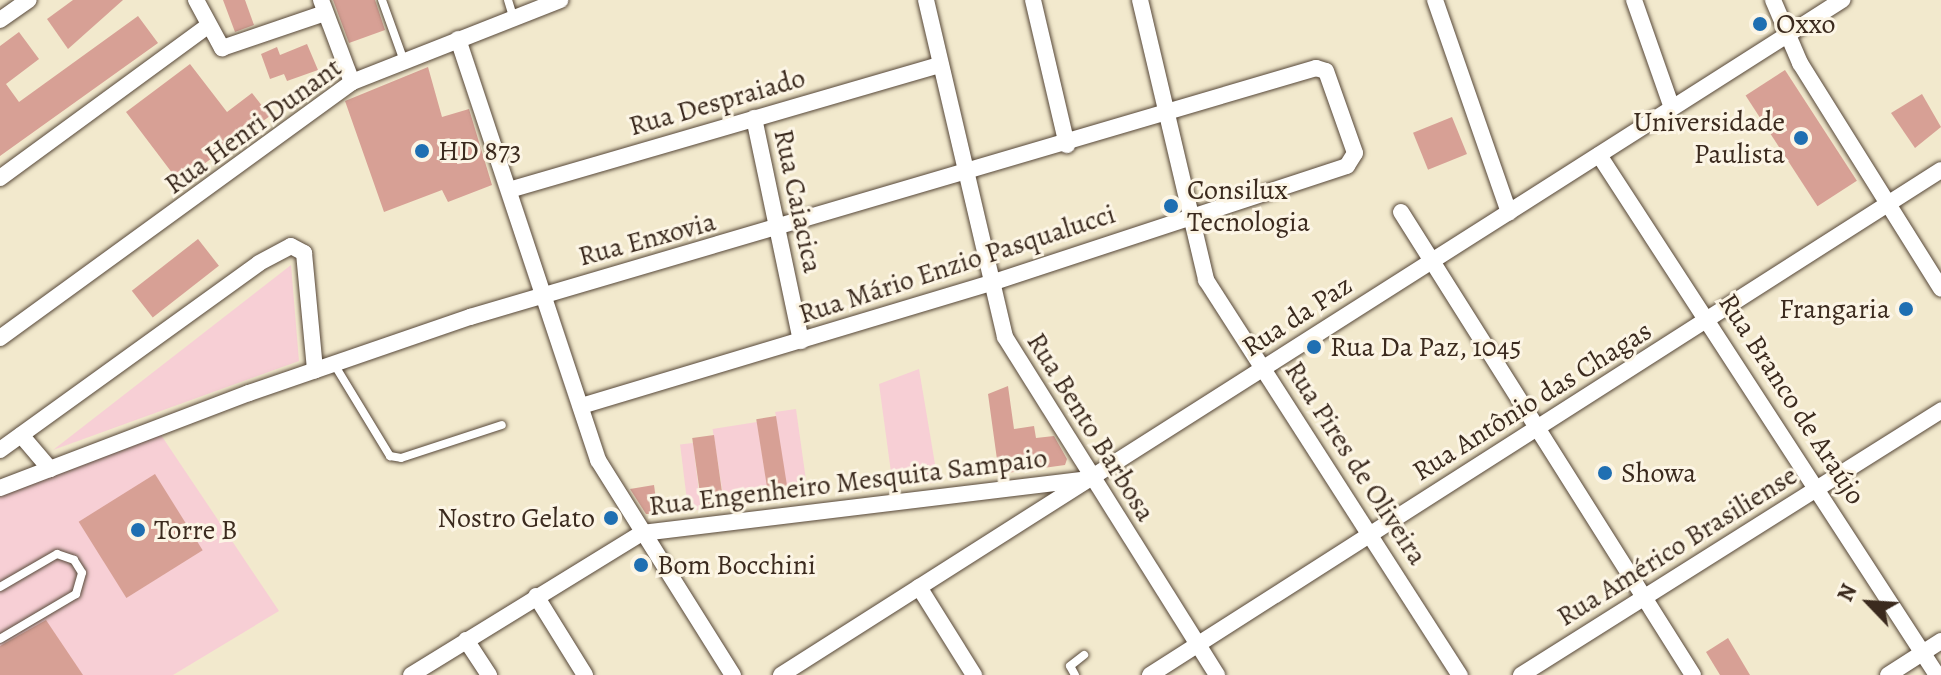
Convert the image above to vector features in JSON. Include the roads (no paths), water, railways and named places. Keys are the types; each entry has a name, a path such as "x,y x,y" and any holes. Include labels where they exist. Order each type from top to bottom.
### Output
{"street":[{"path":"0,20 29,0"},
{"path":"196,0 206,27 227,49 323,6 352,82"},
{"name":"Rua Henri Dunant","path":"0,338 352,82 458,39 518,7 560,0"},
{"name":"Rua Bento Barbosa","path":"926,0 1005,337 1217,675"},
{"path":"1033,0 1067,145"},
{"name":"Rua Pires de Oliveira","path":"1140,0 1206,280 1460,675"},
{"path":"1435,0 1509,213"},
{"path":"1634,0 1672,108"},
{"path":"1773,0 1785,35 1941,289"},
{"name":"Rua da Paz","path":"781,675 1842,0"},
{"path":"0,178 206,27"},
{"path":"458,39 602,468 733,675"},
{"name":"Rua Despraiado","path":"509,190 940,65"},
{"name":"Rua Enxovia","path":"0,488 315,370 544,295 1166,117 1316,68 1326,71 1355,153 1347,166"},
{"name":"Rua Caiacica","path":"754,118 801,341"},
{"name":"Rua Branco de Araújo","path":"1599,155 1710,319 1937,675"},
{"name":"Rua Mário Enzio Pasqualucci","path":"581,406 991,283 1347,166"},
{"name":"Rua Antônio das Chagas","path":"1150,675 1941,170"},
{"path":"1401,212 1693,675"},
{"path":"0,450 273,253 295,246 304,253 315,370"},
{"name":"Rua Américo Brasiliense","path":"1521,675 1941,410"},
{"path":"21,435 50,469"},
{"name":"Rua Engenheiro Mesquita Sampaio","path":"411,675 642,533 1092,478"},
{"path":"919,587 974,675"},
{"path":"536,596 585,675"},
{"path":"466,640 489,675"},
{"path":"1888,675 1941,641"}],"lane":[{"path":"382,0 404,61"},
{"path":"334,364 390,456 401,458 502,425"},
{"path":"0,587 57,554 74,560 82,573 76,594 0,639"},
{"path":"1075,675 1070,666 1084,655"}],"place":[{"name":"Oxxo","path":"1760,24"},
{"name":"Universidade Paulista","path":"1801,138"},
{"name":"HD 873","path":"422,151"},
{"name":"Consilux Tecnologia","path":"1171,206"},
{"name":"Frangaria","path":"1906,309"},
{"name":"Rua Da Paz, 1045","path":"1314,347"},
{"name":"Showa","path":"1605,473"},
{"name":"Nostro Gelato","path":"611,518"},
{"name":"Torre B","path":"138,530"},
{"name":"Bom Bocchini","path":"641,565"}]}
